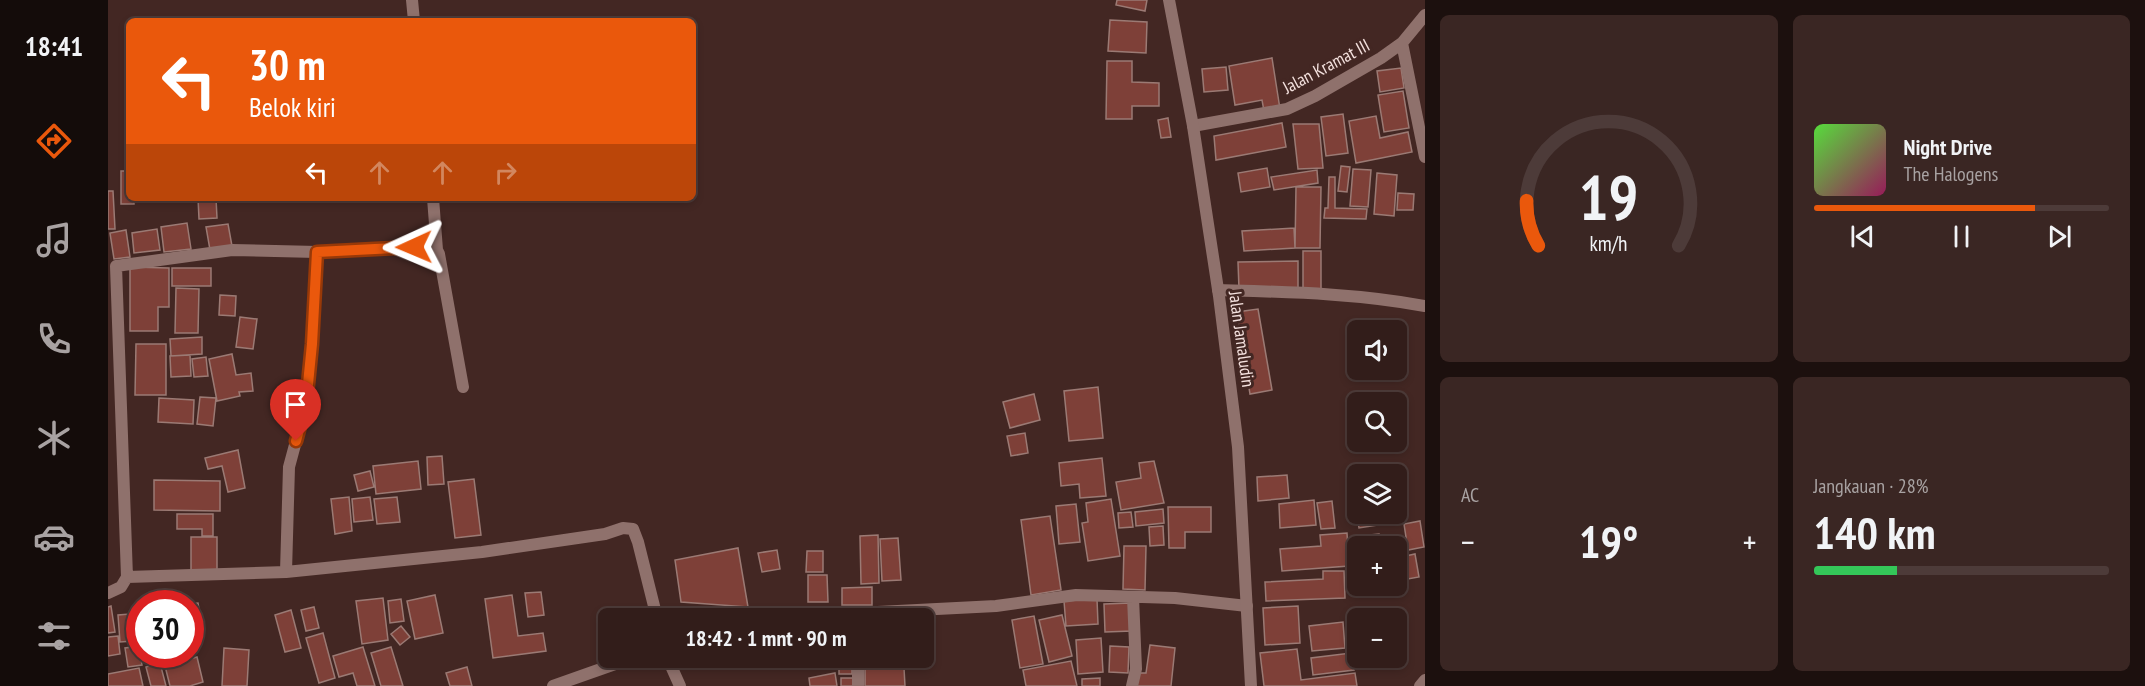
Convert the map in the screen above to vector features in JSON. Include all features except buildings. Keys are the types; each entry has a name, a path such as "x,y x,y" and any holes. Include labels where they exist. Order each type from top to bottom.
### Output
{"street":[{"path":"412,0 414,18"},
{"name":"Jalan Jamaludin","path":"1169,0 1193,126 1218,290 1238,447 1251,686"},
{"name":"Jalan Kramat III","path":"1193,126 1287,109 1344,80 1402,43 1425,15"},
{"path":"1402,43 1425,157"},
{"path":"433,201 437,250 440,254 463,387"},
{"path":"108,594 120,587 127,577 112,266 232,250 317,252 431,247 437,250"},
{"path":"286,572 289,467 306,404 317,252"},
{"path":"1218,290 1330,293 1390,299 1425,306"},
{"path":"127,577 286,572 482,552 605,534 622,528 633,529 654,608"},
{"path":"934,610 996,606 1076,595 1175,598 1247,606"},
{"path":"1132,686 1136,669 1133,597"},
{"path":"553,686 604,668"},
{"path":"672,668 680,686"},
{"path":"858,668 858,686"},
{"path":"1420,686 1425,680"}],"route":[{"path":"296,441 306,404 317,252 414,247"}]}
